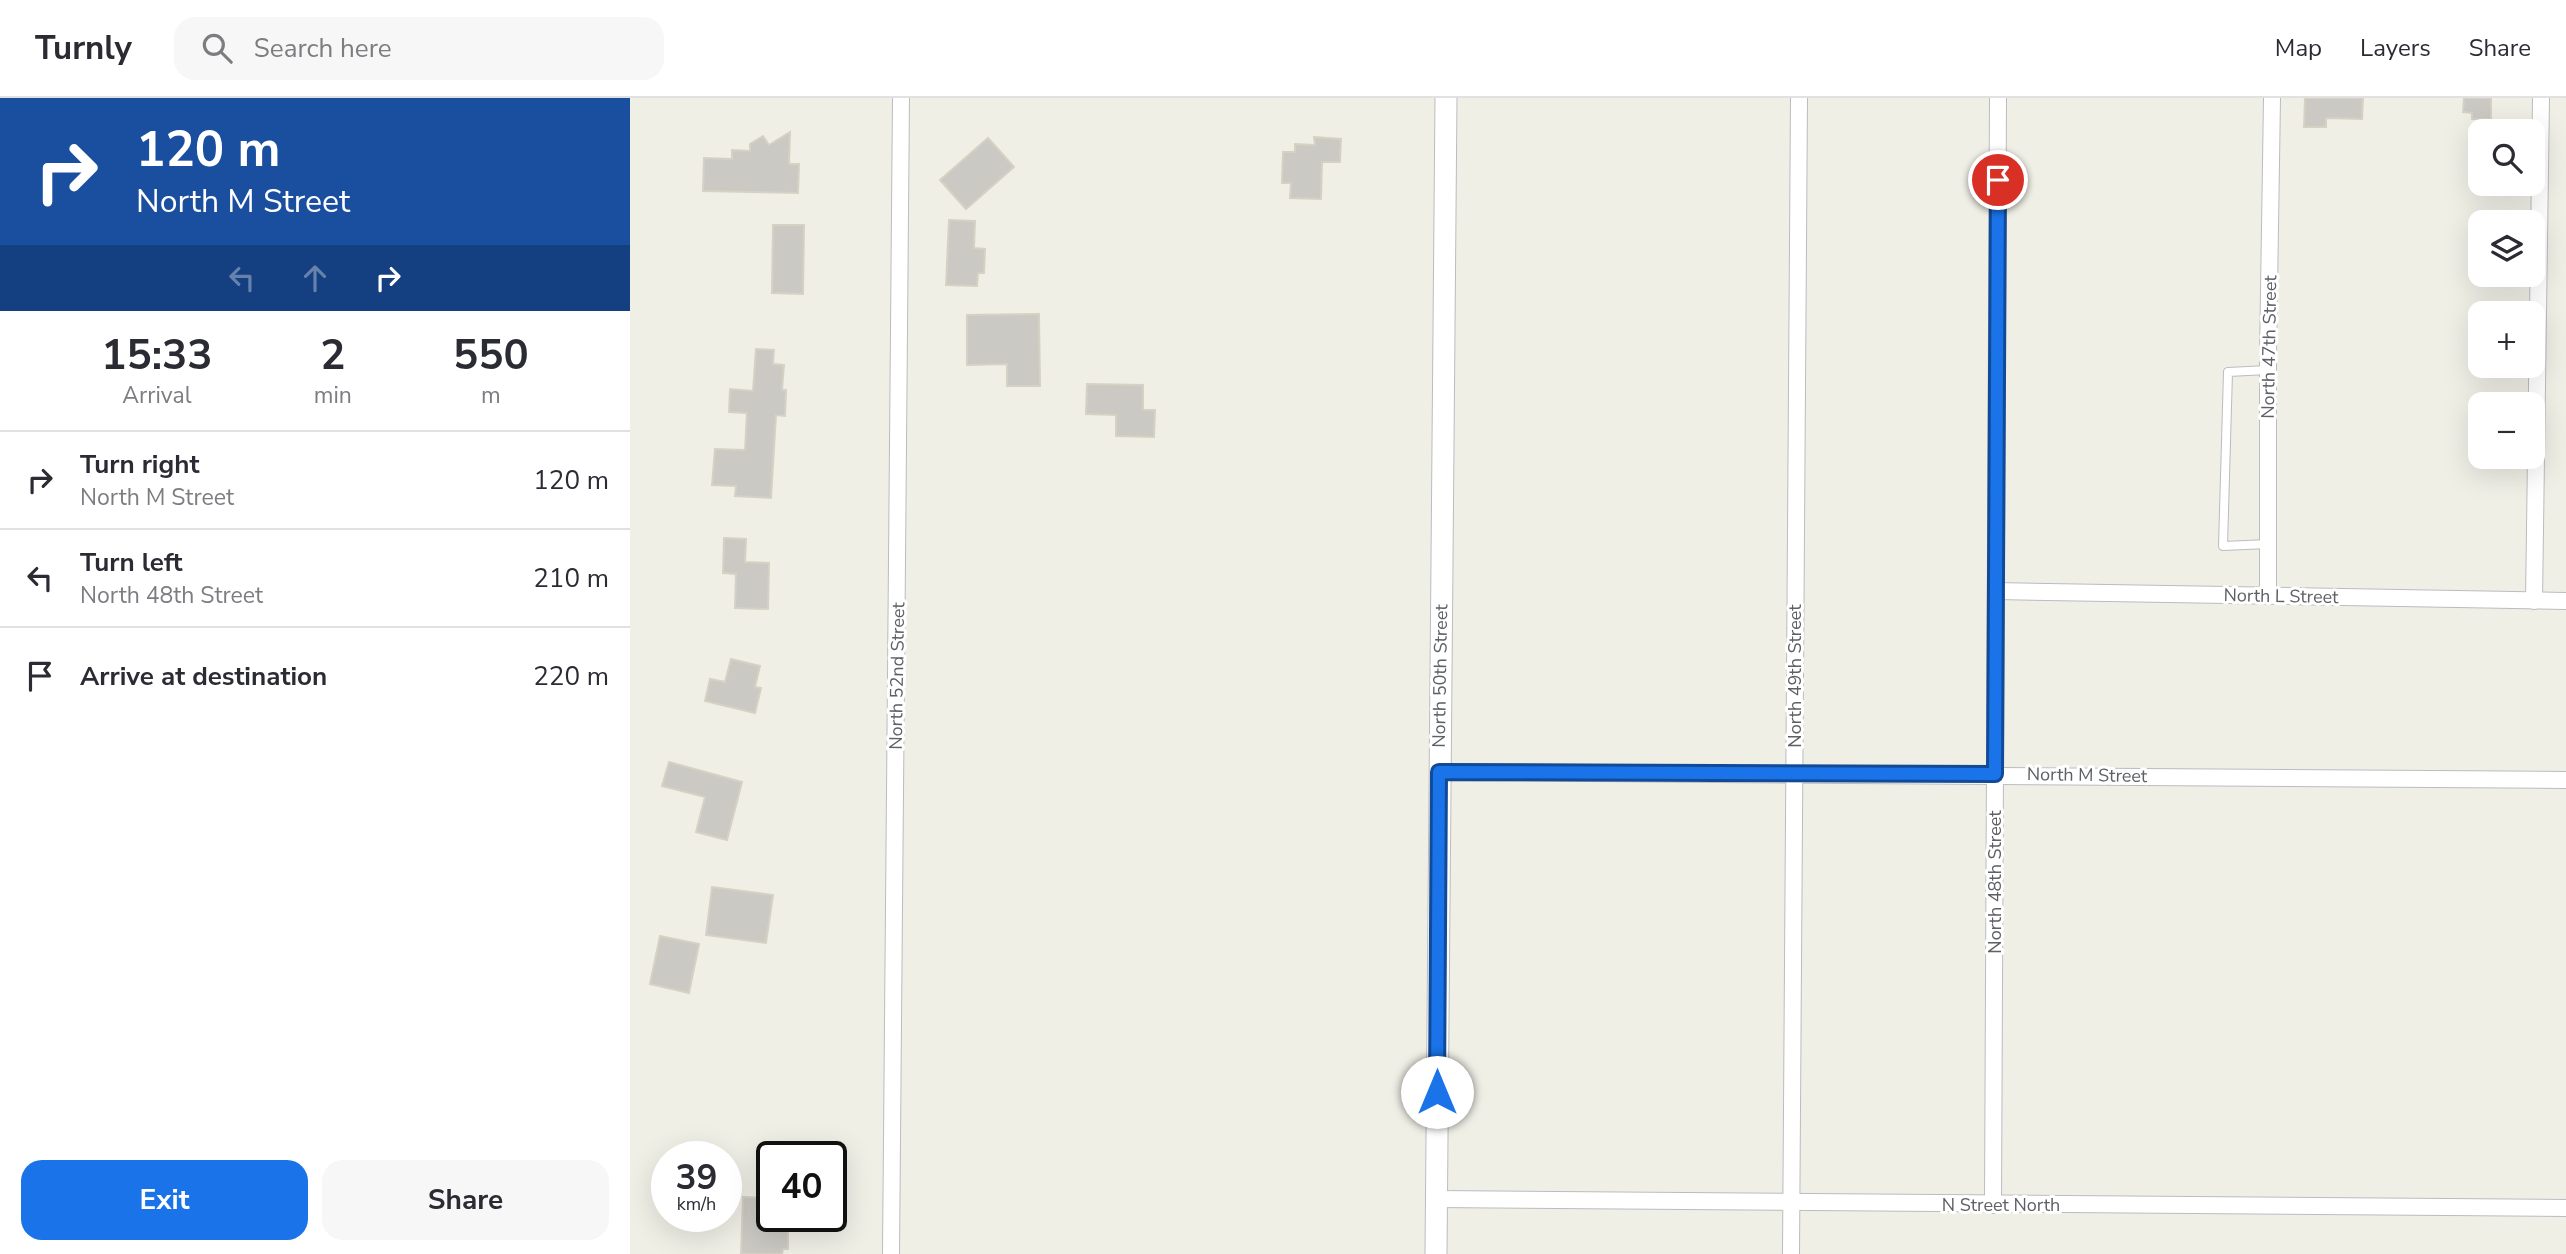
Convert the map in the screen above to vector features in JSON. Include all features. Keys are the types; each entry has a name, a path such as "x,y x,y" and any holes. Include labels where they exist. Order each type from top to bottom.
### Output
{"street":[{"name":"North 52nd Street","path":"891,1254 901,98"},
{"name":"North 50th Street","path":"1436,1254 1446,98"},
{"name":"North 49th Street","path":"1791,1254 1799,98"},
{"name":"North 48th Street","path":"1993,1205 1998,98"},
{"name":"North 47th Street","path":"2268,596 2272,98"},
{"path":"2534,601 2541,98"},
{"name":"North L Street","path":"1996,591 2566,601"},
{"name":"North M Street","path":"1439,772 1794,772 2566,780"},
{"name":"N Street North","path":"1436,1199 2566,1208"}],"lane":[{"path":"2268,370 2228,372 2223,546 2269,544"}],"building":[{"path":"2305,98 2363,98 2362,119 2326,118 2326,127 2304,127"},
{"path":"2464,98 2491,98 2491,119 2472,119 2472,113 2463,112"},
{"path":"790,132 789,164 799,164 798,193 703,191 704,158 732,159 732,150 750,151 750,144 763,136 769,145"},
{"path":"1314,137 1341,139 1340,162 1322,162 1321,199 1290,198 1291,183 1282,183 1283,152 1295,152 1295,144 1315,145"},
{"path":"988,138 1014,167 966,209 940,180"},
{"path":"949,220 975,221 974,248 985,249 984,273 978,273 977,286 946,285"},
{"path":"773,225 804,225 803,294 772,293"},
{"path":"1039,314 1040,386 1007,386 1007,364 967,365 967,315"},
{"path":"756,349 774,350 773,364 784,365 782,390 786,390 785,416 776,415 771,498 735,496 736,486 712,485 715,449 745,450 747,413 729,412 730,389 753,391"},
{"path":"1087,384 1143,385 1143,410 1155,410 1154,437 1116,436 1116,415 1086,414"},
{"path":"724,538 746,539 745,562 769,563 768,609 735,608 736,574 723,573"},
{"path":"731,659 760,666 755,687 761,688 755,713 705,701 710,679 725,682"},
{"path":"669,762 742,782 727,840 696,832 705,797 662,786"},
{"path":"712,887 773,895 766,943 706,935"},
{"path":"660,936 699,944 689,993 650,984"},
{"path":"743,1197 756,1197 756,1232 788,1232 788,1249 783,1249 782,1254 741,1254"}],"route":[{"path":"1437,1092 1439,772 1995,774 1998,180"}]}
